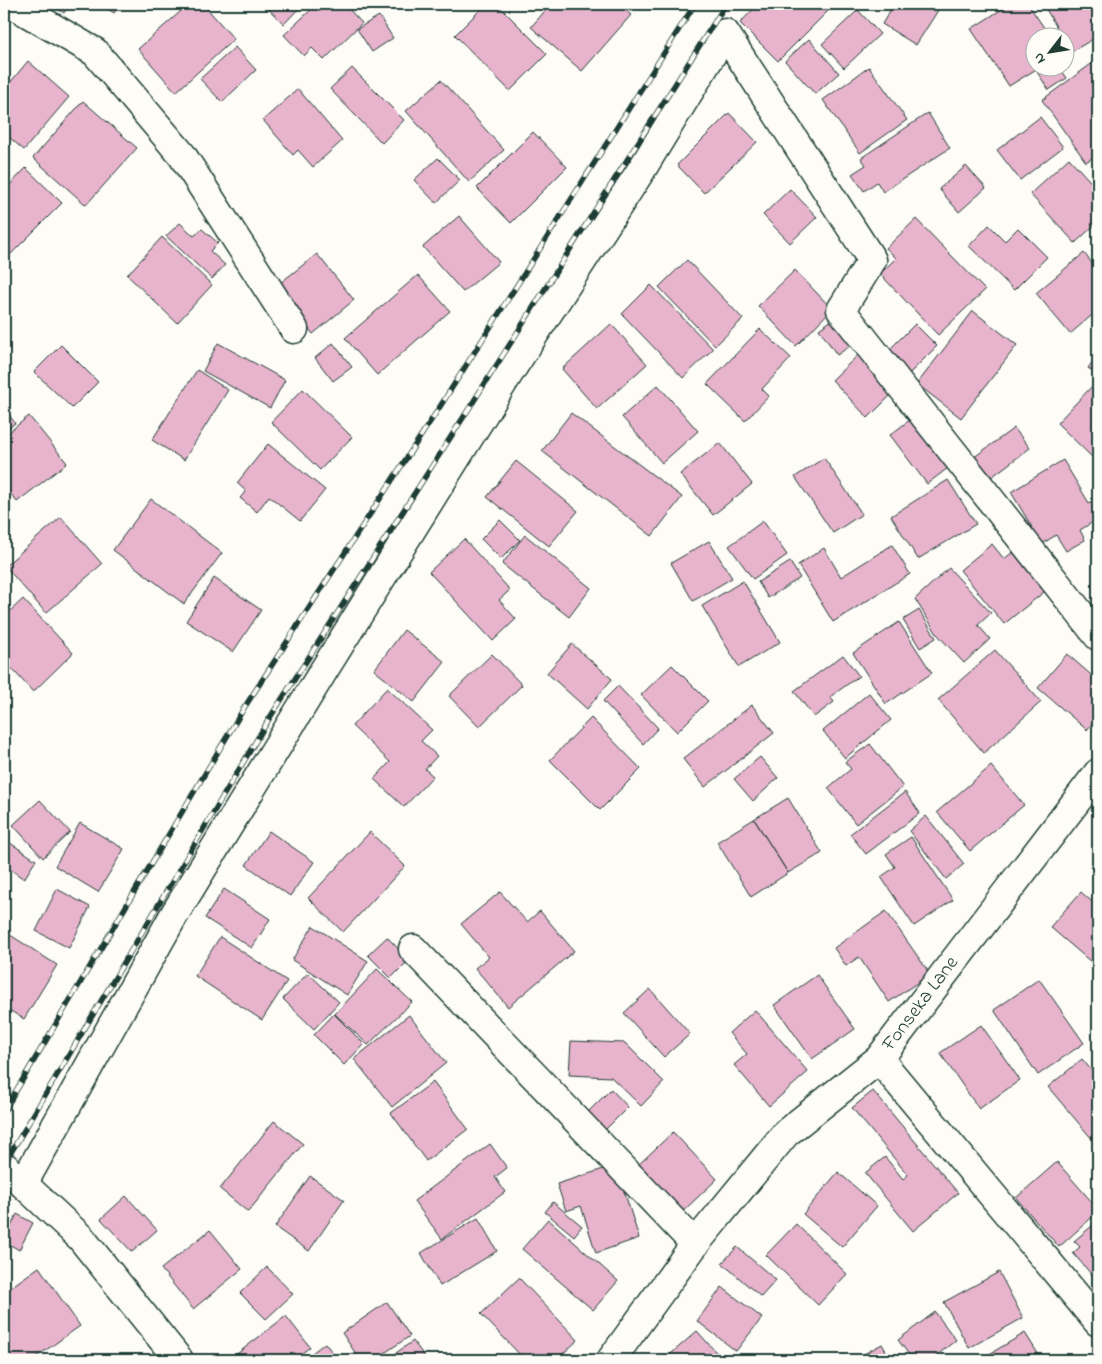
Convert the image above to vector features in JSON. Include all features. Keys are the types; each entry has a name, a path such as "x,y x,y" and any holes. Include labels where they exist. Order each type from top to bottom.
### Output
{"street":[{"path":"12,4 95,52 182,155 294,329"},
{"path":"179,1360 81,1238 13,1175 365,603 516,362 642,169 725,33 872,260 841,310 1098,636"},
{"name":"Fonseka Lane","path":"1098,773 879,1059 1098,1322"},
{"path":"413,949 695,1244"},
{"path":"611,1360 695,1244 786,1132 879,1059"}],"building":[{"path":"50,4 69,4 64,13"},
{"path":"100,4 120,4 114,13"},
{"path":"189,4 203,4 234,39 176,92 138,49"},
{"path":"263,4 303,4 284,24"},
{"path":"317,4 344,4 362,23 324,60 312,48 304,56 284,35"},
{"path":"486,4 497,4 547,54 510,91 455,35"},
{"path":"551,4 618,4 631,15 582,71 531,27"},
{"path":"758,4 835,4 778,61 740,23"},
{"path":"894,4 942,4 916,45 882,24"},
{"path":"1010,4 1028,4 1044,28 1024,28 1024,77 1009,86 971,29"},
{"path":"1043,4 1098,4 1098,36 1074,50 1074,28 1057,28"},
{"path":"858,10 880,34 844,68 822,44"},
{"path":"379,16 393,38 372,52 357,29"},
{"path":"809,39 839,73 815,94 785,61"},
{"path":"235,47 256,70 222,102 200,79"},
{"path":"1098,59 1098,154 1086,162 1042,100"},
{"path":"28,61 69,97 24,150 4,133 4,90"},
{"path":"869,67 907,120 860,153 823,100"},
{"path":"352,68 404,120 382,143 330,89"},
{"path":"1041,78 1067,78 1049,90"},
{"path":"441,80 504,150 469,182 406,111"},
{"path":"298,89 342,141 313,167 298,150 293,155 263,120"},
{"path":"83,101 137,148 86,205 33,158"},
{"path":"729,113 757,142 704,193 677,165"},
{"path":"928,113 950,148 883,192 877,182 864,191 852,174 866,165 861,158"},
{"path":"1040,117 1063,147 1020,180 997,150"},
{"path":"533,132 567,167 511,223 477,188"},
{"path":"438,158 460,180 436,203 414,180"},
{"path":"1069,158 1098,190 1098,222 1075,243 1030,194"},
{"path":"966,166 986,188 959,212 939,189"},
{"path":"26,168 62,203 8,257 4,252 4,191"},
{"path":"790,189 817,217 790,243 763,215"},
{"path":"459,216 499,262 463,292 423,247"},
{"path":"916,219 985,290 938,335 880,274 896,258 886,248"},
{"path":"180,223 194,236 202,229 218,243 210,251 225,265 212,279 166,236"},
{"path":"989,225 1005,241 1018,228 1047,257 1014,290 969,246"},
{"path":"162,237 212,285 177,323 127,275"},
{"path":"1084,253 1098,271 1098,310 1070,334 1036,293"},
{"path":"317,254 354,300 313,334 275,287"},
{"path":"687,260 743,319 715,346 659,287"},
{"path":"795,270 832,309 796,346 758,306"},
{"path":"418,275 450,311 377,375 345,338"},
{"path":"651,285 713,349 683,378 622,314"},
{"path":"973,311 1017,345 961,418 917,384"},
{"path":"838,316 856,342 837,355 819,329"},
{"path":"611,324 647,364 597,409 562,369"},
{"path":"915,324 937,346 909,374 887,352"},
{"path":"760,329 791,358 762,389 769,396 745,421 707,384"},
{"path":"218,343 285,380 270,408 203,371"},
{"path":"333,343 352,367 333,381 315,358"},
{"path":"61,345 98,382 72,408 34,372"},
{"path":"859,354 895,391 868,418 832,380"},
{"path":"1098,354 1098,375 1088,368"},
{"path":"197,370 228,390 184,460 152,440"},
{"path":"1096,382 1098,384 1098,463 1057,423"},
{"path":"658,385 698,431 662,463 622,417"},
{"path":"303,389 352,437 320,470 271,422"},
{"path":"4,408 15,423 4,432"},
{"path":"571,413 682,497 652,536 542,451"},
{"path":"29,416 67,463 17,502 4,485 4,436"},
{"path":"911,419 948,468 927,484 890,435"},
{"path":"1014,428 1030,448 989,479 973,458"},
{"path":"720,443 752,484 713,515 680,474"},
{"path":"268,444 325,490 300,521 269,496 257,512 240,498 246,491 237,483"},
{"path":"824,458 862,514 833,533 795,477"},
{"path":"1063,460 1089,503 1098,498 1098,519 1080,530 1085,540 1066,551 1056,535 1042,544 1011,492"},
{"path":"516,461 578,511 549,546 487,497"},
{"path":"948,480 976,524 918,559 891,516"},
{"path":"151,499 222,553 184,604 113,550"},
{"path":"61,517 102,564 46,613 5,566"},
{"path":"500,520 520,540 501,559 481,539"},
{"path":"763,521 787,555 753,579 729,546"},
{"path":"525,535 591,588 569,617 502,564"},
{"path":"464,539 510,590 499,600 516,619 493,641 429,572"},
{"path":"709,541 732,578 693,601 671,563"},
{"path":"992,544 1004,559 1017,549 1049,588 1004,624 960,570"},
{"path":"892,545 910,574 833,622 798,565 824,548 841,577"},
{"path":"790,562 800,578 768,598 758,582"},
{"path":"949,568 991,613 978,625 990,639 964,663 937,634 915,599"},
{"path":"214,578 261,610 233,652 186,621"},
{"path":"743,581 780,642 739,667 702,606"},
{"path":"23,599 73,653 33,692 4,660 4,617"},
{"path":"919,610 936,638 920,648 903,620"},
{"path":"899,622 932,673 886,704 853,653"},
{"path":"404,630 445,662 414,702 374,670"},
{"path":"572,644 612,679 587,709 547,673"},
{"path":"995,650 1041,702 984,753 938,700"},
{"path":"492,654 522,685 479,727 449,696"},
{"path":"1067,654 1098,681 1098,716 1087,730 1038,688"},
{"path":"843,655 859,676 830,697 834,702 814,717 794,691"},
{"path":"672,665 708,701 677,732 641,695"},
{"path":"618,686 658,728 643,744 603,701"},
{"path":"387,688 432,730 421,741 437,756 425,769 433,776 404,807 374,779 390,762 352,726"},
{"path":"869,693 891,720 845,758 823,731"},
{"path":"752,705 774,733 705,787 683,759"},
{"path":"591,718 641,769 600,810 550,760"},
{"path":"870,744 903,787 856,824 828,788 851,769 845,762"},
{"path":"760,757 778,778 753,801 734,779"},
{"path":"991,766 1024,805 970,851 937,812"},
{"path":"905,792 920,813 866,854 850,834"},
{"path":"788,798 822,853 788,873 754,819"},
{"path":"40,800 70,832 43,858 13,825"},
{"path":"926,816 964,864 946,879 909,831"},
{"path":"754,819 788,873 751,897 717,842"},
{"path":"80,823 124,849 98,892 55,866"},
{"path":"269,831 314,862 290,896 246,865"},
{"path":"370,832 405,866 343,932 308,898"},
{"path":"911,837 953,900 914,926 881,877 895,867 886,854"},
{"path":"4,839 36,860 24,879 4,865"},
{"path":"57,889 90,907 69,948 36,931"},
{"path":"224,889 270,919 252,948 205,918"},
{"path":"500,892 527,922 540,911 574,951 508,1007 475,968 489,957 461,924"},
{"path":"1081,892 1098,907 1098,968 1050,927"},
{"path":"886,911 930,974 889,1002 859,957 846,966 834,948"},
{"path":"313,926 368,961 347,995 292,960"},
{"path":"4,931 57,965 24,1019 4,1007"},
{"path":"220,937 287,981 262,1020 195,976"},
{"path":"387,937 409,960 391,978 368,955"},
{"path":"377,969 412,1002 368,1045 335,1014"},
{"path":"308,973 339,1002 314,1029 283,999"},
{"path":"817,975 855,1029 812,1059 774,1005"},
{"path":"1039,979 1084,1043 1038,1075 994,1010"},
{"path":"650,989 690,1034 664,1057 624,1013"},
{"path":"755,1010 808,1072 769,1106 734,1065 747,1054 729,1033"},
{"path":"334,1014 364,1044 344,1065 314,1035"},
{"path":"409,1015 446,1063 392,1107 354,1059"},
{"path":"981,1025 1020,1080 979,1109 940,1053"},
{"path":"571,1041 625,1043 664,1082 641,1106 611,1077 569,1075"},
{"path":"1082,1059 1098,1078 1098,1146 1048,1087"},
{"path":"433,1082 468,1129 426,1161 391,1113"},
{"path":"611,1089 628,1107 603,1132 585,1115"},
{"path":"873,1091 958,1193 913,1231 865,1173 885,1157 903,1179 908,1175 852,1108"},
{"path":"274,1121 303,1144 248,1212 220,1189"},
{"path":"673,1132 717,1179 679,1215 635,1168"},
{"path":"490,1144 507,1168 495,1177 505,1192 442,1239 414,1201"},
{"path":"1057,1162 1098,1209 1098,1212 1059,1247 1016,1198"},
{"path":"616,1165 639,1238 596,1253 581,1206 566,1211 557,1184"},
{"path":"838,1172 877,1206 842,1247 803,1214"},
{"path":"310,1176 344,1200 309,1251 275,1227"},
{"path":"126,1196 157,1230 132,1252 101,1219"},
{"path":"553,1202 582,1226 574,1236 545,1212"},
{"path":"17,1214 33,1223 19,1250 4,1241"},
{"path":"478,1218 497,1251 440,1286 421,1253"},
{"path":"548,1219 618,1281 593,1310 522,1249"},
{"path":"1098,1221 1098,1282 1073,1253 1080,1247 1074,1241"},
{"path":"796,1224 847,1274 818,1305 766,1255"},
{"path":"210,1230 242,1269 193,1309 161,1269"},
{"path":"737,1247 776,1280 761,1297 722,1263"},
{"path":"39,1267 80,1326 32,1360 4,1360 4,1292"},
{"path":"267,1267 293,1294 266,1319 240,1293"},
{"path":"999,1272 1023,1318 969,1348 944,1302"},
{"path":"519,1278 578,1340 556,1360 525,1360 481,1314"},
{"path":"722,1287 762,1318 736,1351 697,1321"},
{"path":"387,1302 410,1336 374,1360 360,1360 342,1333"},
{"path":"935,1312 956,1340 931,1360 913,1360 898,1340"},
{"path":"286,1316 310,1347 293,1360 229,1360"},
{"path":"697,1331 723,1360 664,1360"},
{"path":"1025,1333 1042,1360 981,1359"},
{"path":"413,1341 427,1360 386,1360"},
{"path":"325,1343 338,1360 303,1360"},
{"path":"882,1344 891,1360 853,1360"}],"railway":[{"path":"4,1111 244,708 441,405 695,4"},
{"path":"4,1164 269,719 726,4"}]}
